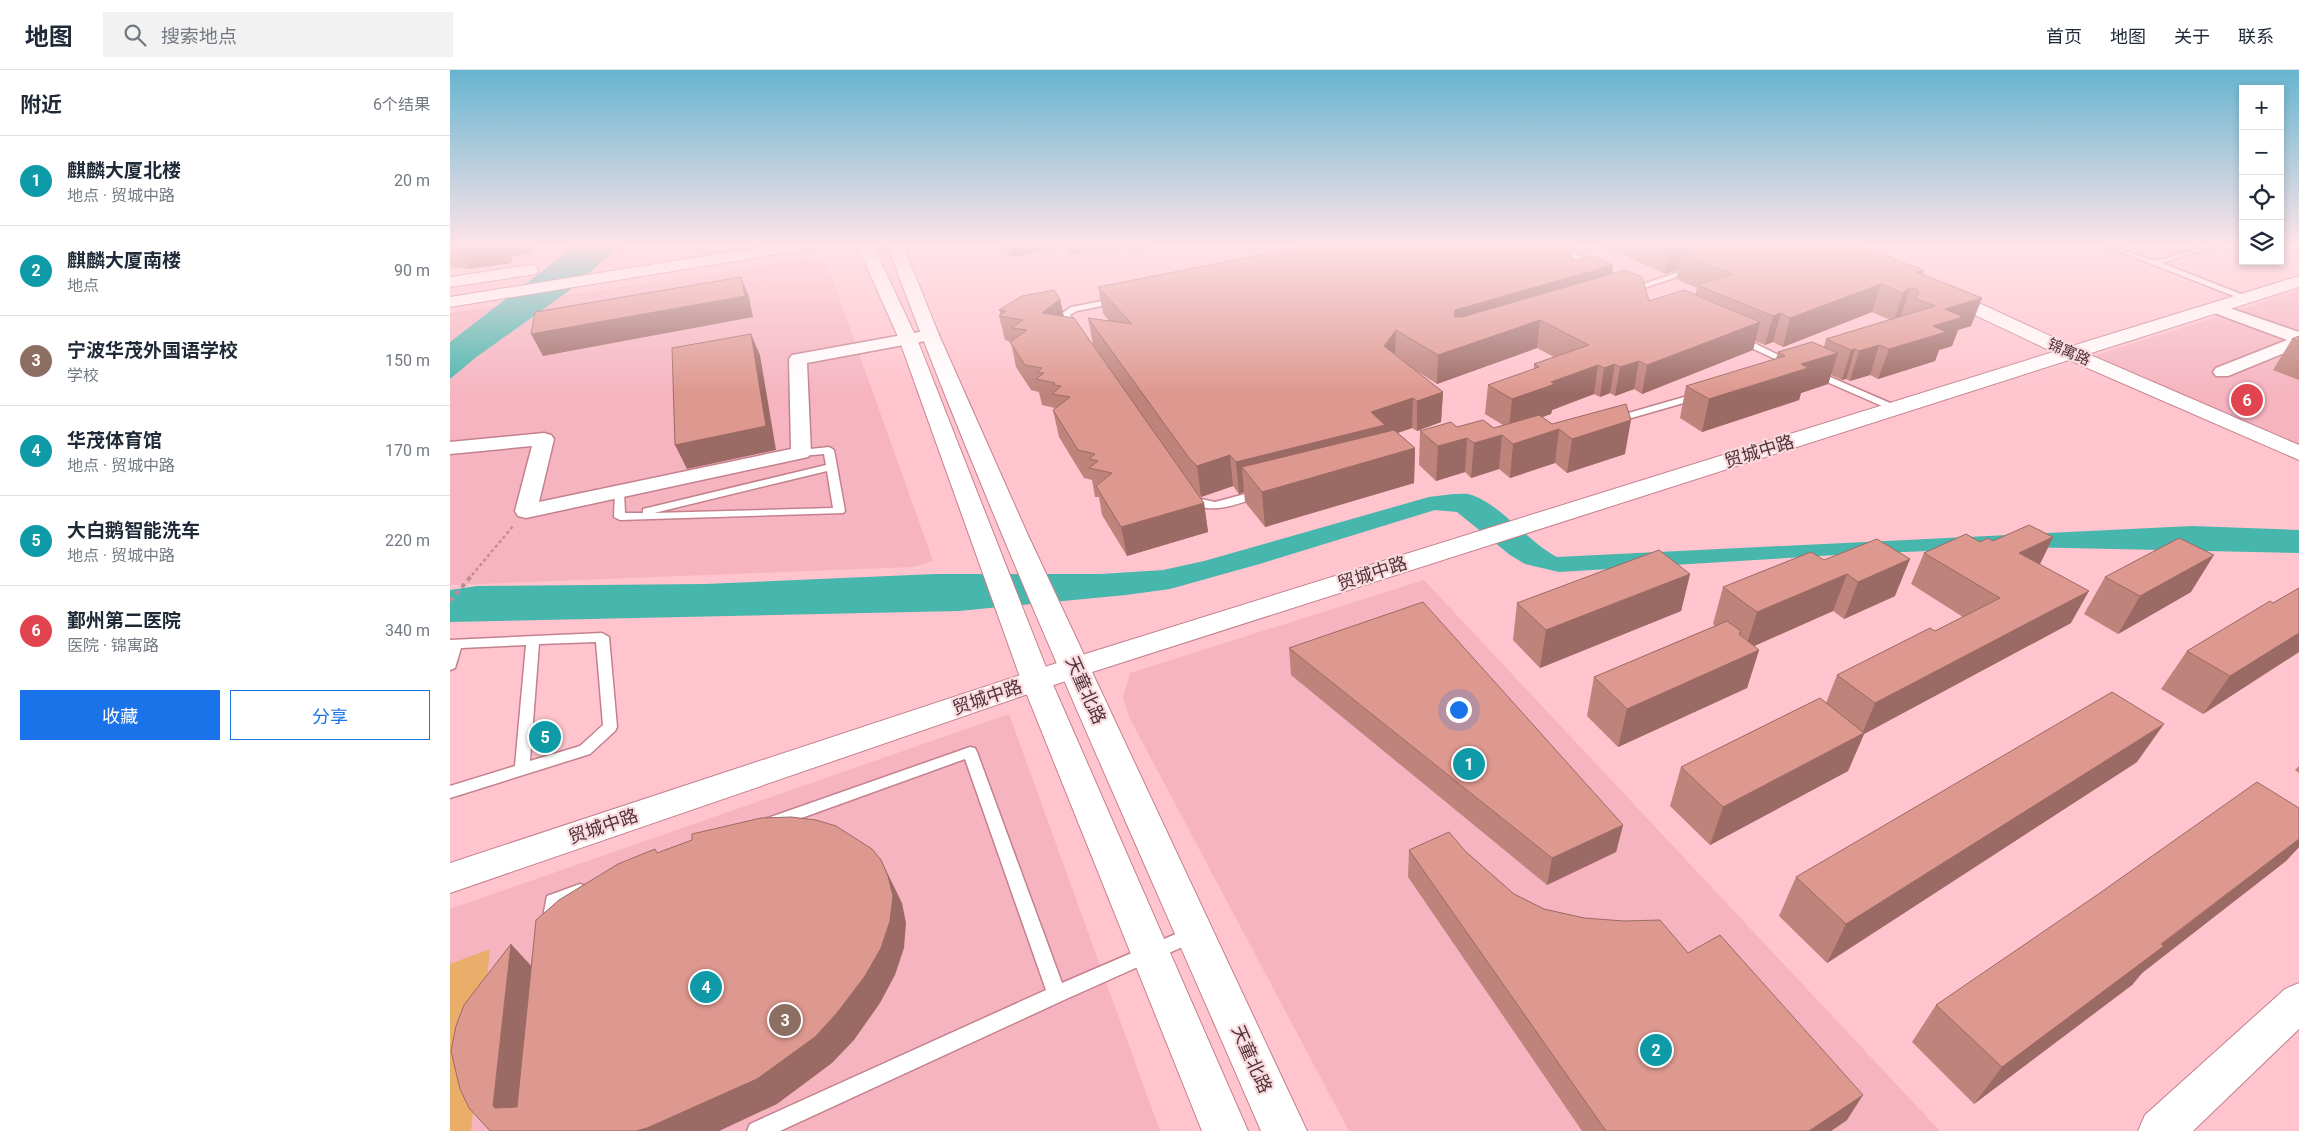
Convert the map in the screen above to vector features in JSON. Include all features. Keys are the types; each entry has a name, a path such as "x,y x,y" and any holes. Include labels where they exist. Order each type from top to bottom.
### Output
{"main road":[{"path":"450,302 494,295"},
{"path":"888,295 908,339 1036,680 1225,1131"},
{"name":"天童北路","path":"914,295 1014,533 1284,1131"},
{"name":"锦寓路","path":"1948,295 2070,353 2299,453"},
{"name":"贸城中路","path":"450,878 1076,667 2258,295"},
{"path":"2161,1131 2299,1002"}],"street":[{"path":"2215,308 2299,339"},
{"path":"2277,330 2299,323"},
{"path":"450,448 544,439 526,511 802,453 798,359 930,335"},
{"path":"2222,372 2299,339"}],"lane":[{"path":"1635,295 1645,298"},
{"path":"2238,295 2247,298"},
{"path":"1082,338 1065,314 1074,309 1131,298"},
{"path":"1734,337 1800,363 1894,408"},
{"path":"1779,371 1800,363"},
{"path":"1601,424 1706,394"},
{"path":"620,517 839,511 829,450 802,453"},
{"path":"620,517 832,467"},
{"path":"1182,484 1197,503 1213,506 1269,490"},
{"path":"620,492 620,517"},
{"path":"450,664 452,644 602,638 610,727 585,750 450,792"},
{"path":"522,771 534,641"},
{"path":"757,828 970,752 1056,994"},
{"path":"550,939 553,901 599,884"},
{"path":"757,1131 1056,994 1195,934"}],"path":[{"path":"450,601 526,511"}],"shaded area":[{"path":"572,295 838,295 933,561 913,567 450,585 450,313"},
{"path":"2288,295 2299,295 2299,445 2093,356"},
{"path":"1424,580 1940,1131 1349,1131 1129,717 1123,698 1130,673"},
{"path":"1009,714 1160,1131 450,1131 450,909"},
{"path":"490,949 471,1131 450,1131 450,964"}],"water":[{"path":"512,295 564,295 475,358 450,379 450,342"},
{"path":"1470,494 1483,500 1557,557 2192,526 2299,530 2299,553 2019,547 1835,555 1559,572 1525,564 1510,555 1457,512 1435,510 1263,563 1170,589 1126,595 959,611 450,622 450,590 477,586 705,584 935,574 1101,574 1163,570 1204,561 1429,497"}],"building":[{"path":"638,295 745,296 531,334 535,312"},
{"path":"1057,295 1060,299 1042,313 1074,318 1204,503 1121,527 1096,486 1112,473 1089,468 1098,461 1089,459 1095,454 1078,450 1053,410 1070,397 1052,394 1061,386 1036,379 1044,373 1037,372 1042,368 1025,365 1010,342 1027,330 1012,328 1023,320 999,316 1006,311 999,310 1022,296"},
{"path":"1105,295 1509,295 1455,310 1454,317 1462,317 1540,295 1647,295 1649,301 1670,295 1695,295 1760,322 1647,365 1639,361 1620,367 1615,364 1604,368 1598,365 1551,382 1555,384 1512,399 1488,385 1539,367 1534,364 1589,345 1540,320 1438,355 1396,330 1384,346 1443,392 1417,401 1413,398 1371,412 1385,425 1236,462 1230,455 1197,466 1189,458 1088,318 1132,324"},
{"path":"1720,295 1853,295 1790,318 1781,313 1773,316"},
{"path":"1918,295 1973,295 1982,298 1945,309 1963,317 1933,326 1946,332 1889,349 1879,345 1859,351 1851,350 1826,339 1935,306 1915,298"},
{"path":"751,334 766,426 675,445 672,348"},
{"path":"2299,336 2299,341 2292,339"},
{"path":"1812,342 1838,353 1801,364 1808,368 1709,399 1686,386 1785,356 1778,352"},
{"path":"1626,404 1631,420 1572,439 1559,429 1513,444 1502,435 1474,443 1467,438 1438,446 1420,431 1451,422 1457,427 1483,420 1494,428 1539,415 1552,424"},
{"path":"1394,430 1415,448 1262,492 1242,467"},
{"path":"2029,525 2053,537 2019,553 2089,591 1875,703 1837,675 1930,628 1935,631 2000,598 1924,553 1966,534 1980,542 1988,538 1993,541"},
{"path":"2179,538 2214,555 2140,596 2105,577"},
{"path":"1877,539 1910,559 1858,582 1847,574 1757,612 1723,587 1811,552 1824,560"},
{"path":"1659,550 1690,574 1546,630 1517,603"},
{"path":"2299,588 2299,633 2230,676 2187,651 2270,601 2273,603"},
{"path":"1423,602 1623,825 1552,858 1289,648"},
{"path":"1727,621 1741,631 1739,634 1759,650 1627,709 1594,677"},
{"path":"2112,692 2164,724 1846,924 1796,877"},
{"path":"1820,698 1864,733 1723,807 1681,767"},
{"path":"2257,782 2299,808 2299,839 2161,944 2164,946 2002,1067 1936,1005 2097,895"},
{"path":"791,817 816,820 836,826 872,849 881,860 888,876 893,896 890,921 881,948 865,976 837,1013 815,1037 757,1079 647,1128 636,1131 490,1131 469,1108 460,1089 451,1051 456,1026 464,1005 511,944 493,1106 495,1108 517,1107 536,920 559,900 618,864 655,849 657,853 692,840 692,834 761,818"},
{"path":"1449,832 1465,851 1514,894 1544,909 1584,918 1624,921 1660,920 1688,953 1720,935 1863,1095 1809,1131 1606,1131 1409,850"}],"place":[{"name":"鄞州第二医院","path":"2247,400"},
{"name":"大白鹅智能洗车","path":"545,737"},
{"name":"麒麟大厦北楼","path":"1469,764"},
{"name":"华茂体育馆","path":"706,987"},
{"name":"宁波华茂外国语学校","path":"785,1020"},
{"name":"麒麟大厦南楼","path":"1656,1050"}]}
